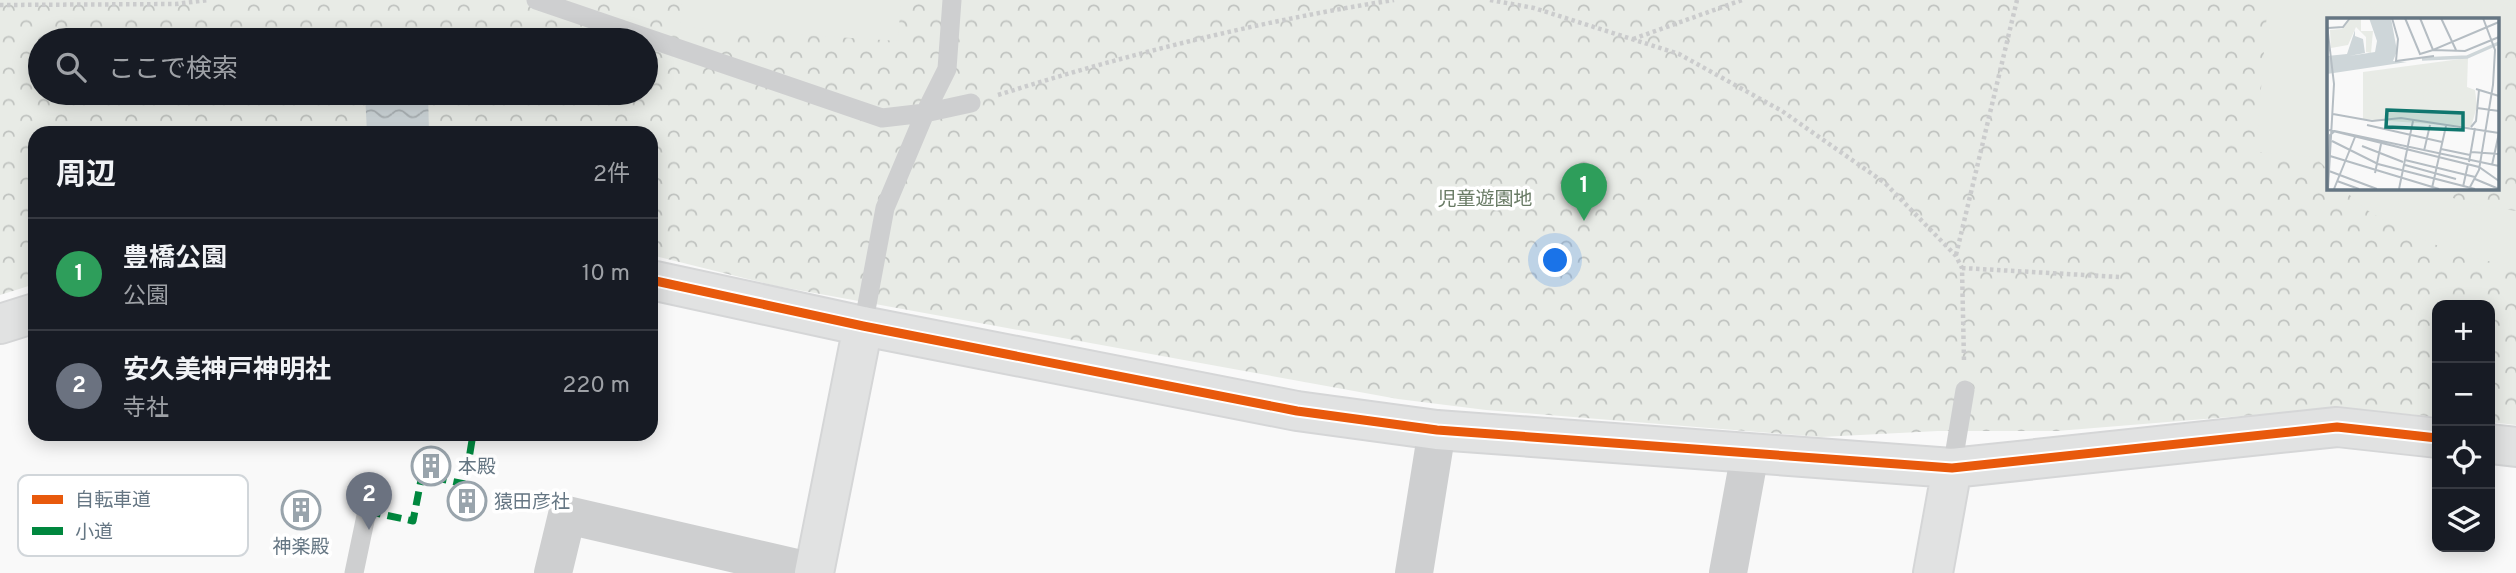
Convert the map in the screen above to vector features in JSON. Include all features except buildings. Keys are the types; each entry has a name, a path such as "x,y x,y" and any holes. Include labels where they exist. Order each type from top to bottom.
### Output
{"street":[{"path":"658,282 863,326 1297,411 1437,430 1952,468 2337,427 2432,437"},
{"path":"0,324 28,315"},
{"path":"553,573 567,515 814,573 863,326"},
{"path":"1414,573 1437,430"},
{"path":"2495,445 2516,447"},
{"path":"1728,573 1750,453"},
{"path":"1933,573 1952,468"}],"lane":[{"path":"536,0 618,28"},
{"path":"863,326 885,208 925,113 947,69 952,0"},
{"path":"658,42 882,118 925,113 971,103"},
{"path":"1952,468 1965,390"},
{"path":"354,573 367,511"}],"path":[{"path":"0,5 75,2 176,4 208,0"},
{"path":"971,103 1064,74 1195,40 1394,0"},
{"path":"1490,0 1534,8 1679,54 1782,111 1885,183 1956,256 1962,268 1965,390"},
{"path":"1632,39 1742,0"},
{"path":"1956,256 2017,0"},
{"path":"1962,268 2119,277"}],"green space":[{"name":"児童遊園地","path":"0,0 2516,0 2516,425 2495,423 2495,300 2432,300 2432,417 2342,408 2057,431 1938,431 1821,437 1486,410 1398,399 776,286 658,257 658,126 28,126 28,286 0,295"},
{"path":"682,0 901,0 898,41 680,27"},
{"path":"2268,0 2327,0 2327,169 2315,157 2256,152"},
{"path":"2344,0 2516,0 2516,30 2498,29 2498,18 2343,18"},
{"path":"2345,189 2433,189 2462,202 2516,211 2516,265 2478,259 2436,245 2378,217"}],"water":[{"path":"366,105 428,105 429,126 367,126"}],"marked path":[{"path":"367,511 413,521 422,475 465,484 472,441"}],"cycle path":[{"path":"658,282 863,326 1297,411 1437,430 1952,468 2337,427 2432,437"}],"place":[{"name":"豊橋公園","path":"1584,221"},
{"name":"本殿","path":"431,466"},
{"name":"猿田彦社","path":"467,501"},
{"name":"神楽殿","path":"301,510"},
{"name":"安久美神戸神明社","path":"369,530"}]}
